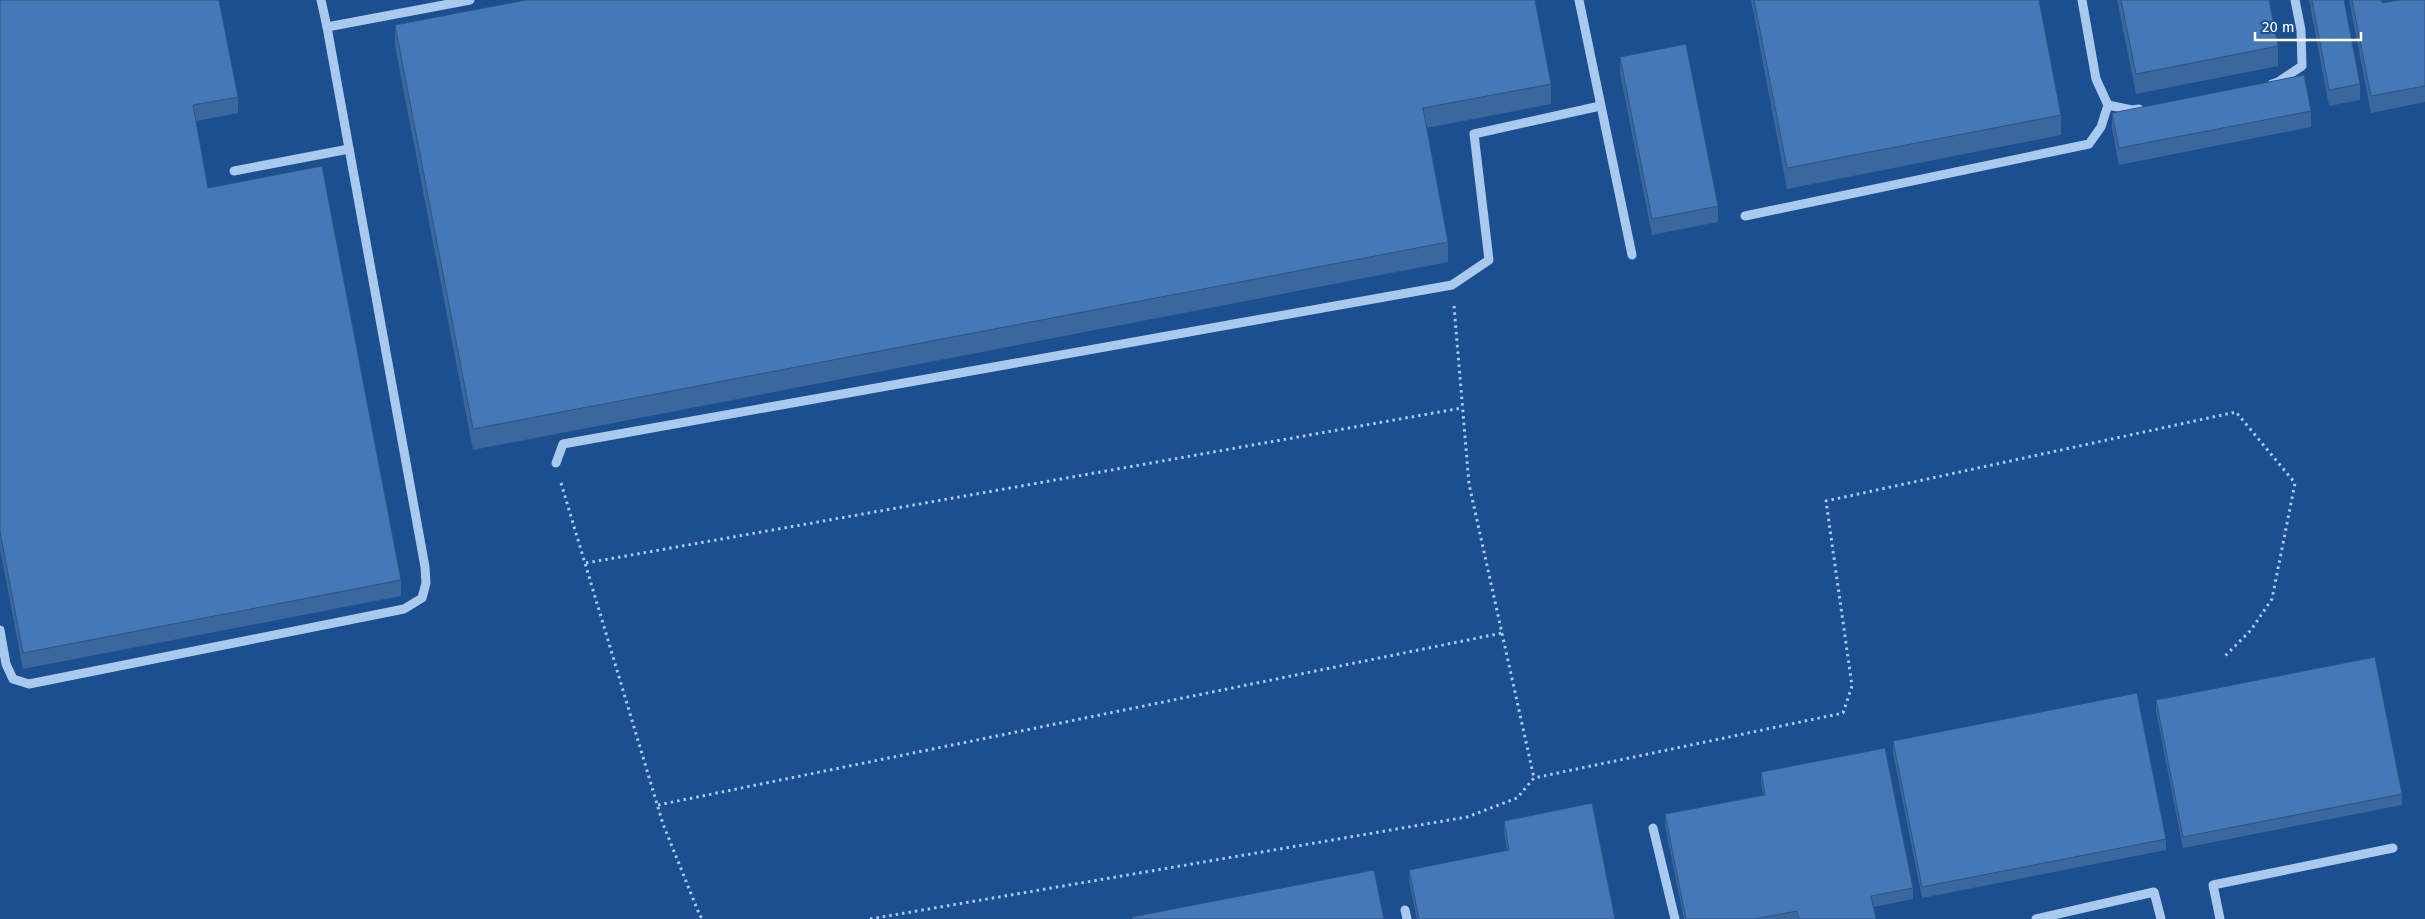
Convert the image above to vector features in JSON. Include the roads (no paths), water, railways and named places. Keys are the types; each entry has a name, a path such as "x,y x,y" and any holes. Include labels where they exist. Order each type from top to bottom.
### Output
{"lane":[{"path":"0,630 6,664 13,679 29,684 404,610 422,598 426,583 425,567 321,0"},
{"path":"327,27 470,0"},
{"path":"1579,0 1632,255"},
{"path":"1745,216 2089,144 2101,127 2108,105 2096,79 2082,0"},
{"path":"2259,86 2278,82 2302,66 2301,30 2295,0"},
{"path":"2108,105 2132,110 2152,106"},
{"path":"556,463 563,444 1452,285 1489,260 1474,134 1600,106"},
{"path":"234,172 349,149"},
{"path":"1653,828 1675,919"},
{"path":"2220,919 2212,884 2392,848"},
{"path":"2036,919 2154,892 2161,919"}]}
